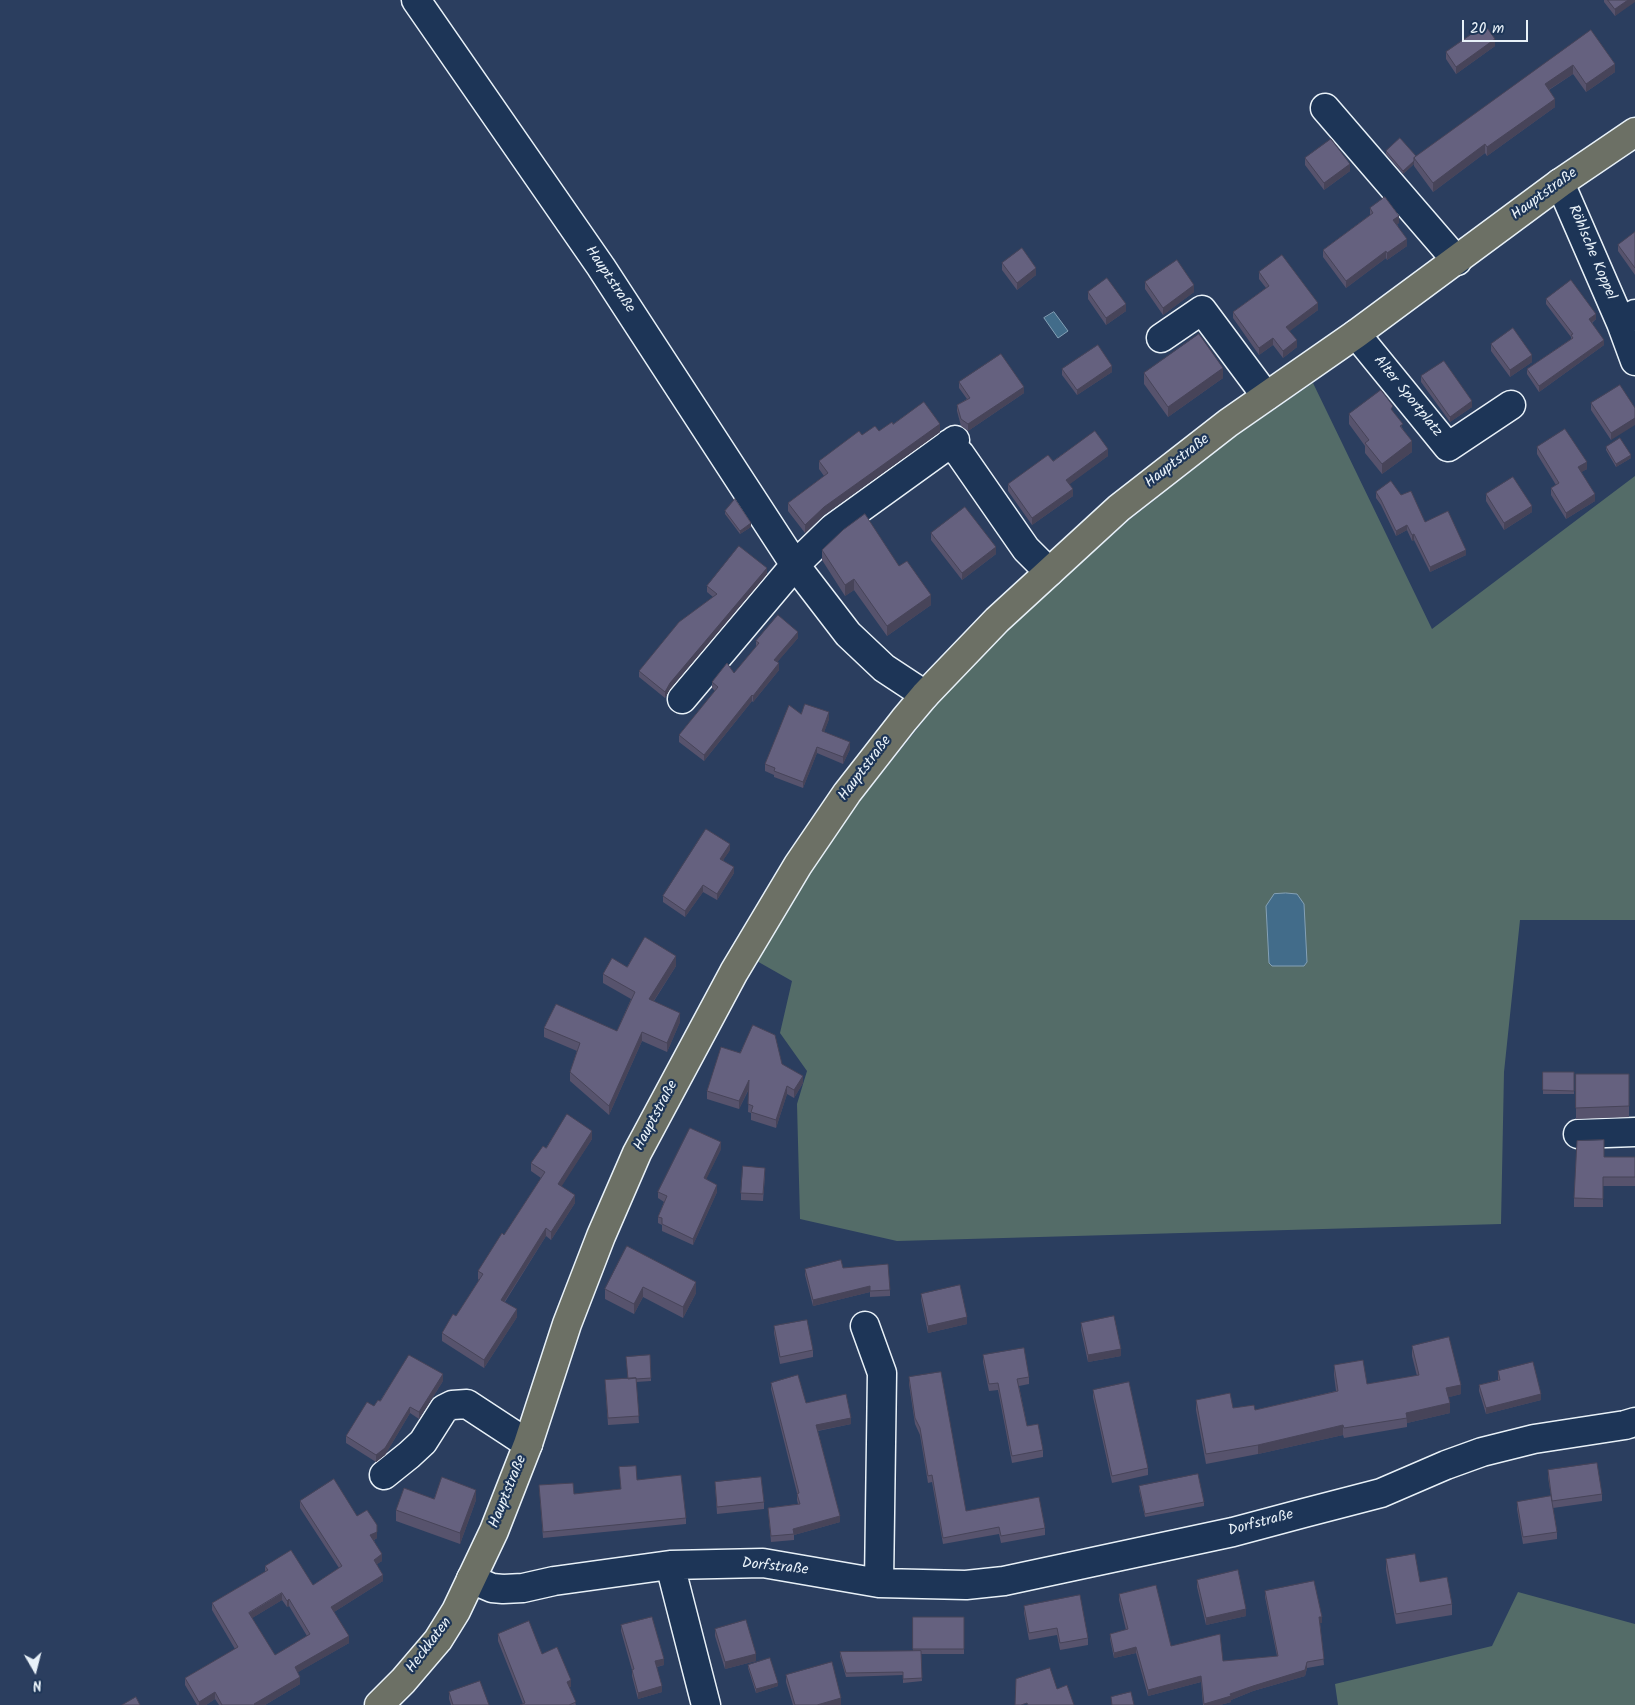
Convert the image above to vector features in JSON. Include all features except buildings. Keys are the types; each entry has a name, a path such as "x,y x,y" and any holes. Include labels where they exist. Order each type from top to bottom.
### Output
{"main road":[{"name":"Hauptstraße","path":"471,1579 494,1531 528,1444 567,1324 601,1236 637,1153 734,972 798,864 847,793 925,695 996,620 1119,508 1228,423 1457,261 1560,183 1635,132"},
{"name":"Heckkaten","path":"379,1705 404,1681 438,1640 456,1611 471,1579"}],"street":[{"name":"Hauptstraße","path":"416,0 601,268 795,565 848,634 884,668 925,695"},
{"path":"1324,108 1457,261"},
{"name":"Röhlsche Koppel","path":"1560,183 1628,318 1635,361"},
{"path":"1161,338 1202,310 1266,396"},
{"name":"Alter Sportplatz","path":"1356,334 1448,447 1511,405"},
{"path":"682,699 795,565 833,528 952,442 1026,549 1049,572"},
{"path":"1578,1134 1635,1132"},
{"path":"865,1326 882,1373 879,1584"},
{"path":"384,1475 423,1442 444,1409 452,1405 467,1404 528,1444"},
{"name":"Dorfstraße","path":"471,1579 492,1588 516,1588 670,1565 763,1563 879,1584 966,1585 1004,1581 1233,1532 1381,1492 1446,1465 1491,1450 1534,1439 1635,1422"},
{"path":"670,1565 706,1705"}],"green space":[{"path":"1313,383 1432,629 1635,476 1635,920 1520,920 1504,1072 1501,1224 897,1241 800,1219 797,1104 807,1071 780,1033 792,981 755,960 811,872 859,802 936,705 1007,630 1129,520 1237,435"},
{"path":"1518,1592 1635,1624 1635,1705 1338,1705 1335,1684 1492,1646"}],"water":[{"path":"1054,312 1068,331 1058,338 1044,318"},
{"path":"1274,894 1297,894 1304,904 1307,962 1304,966 1272,966 1269,963 1266,906"}]}
